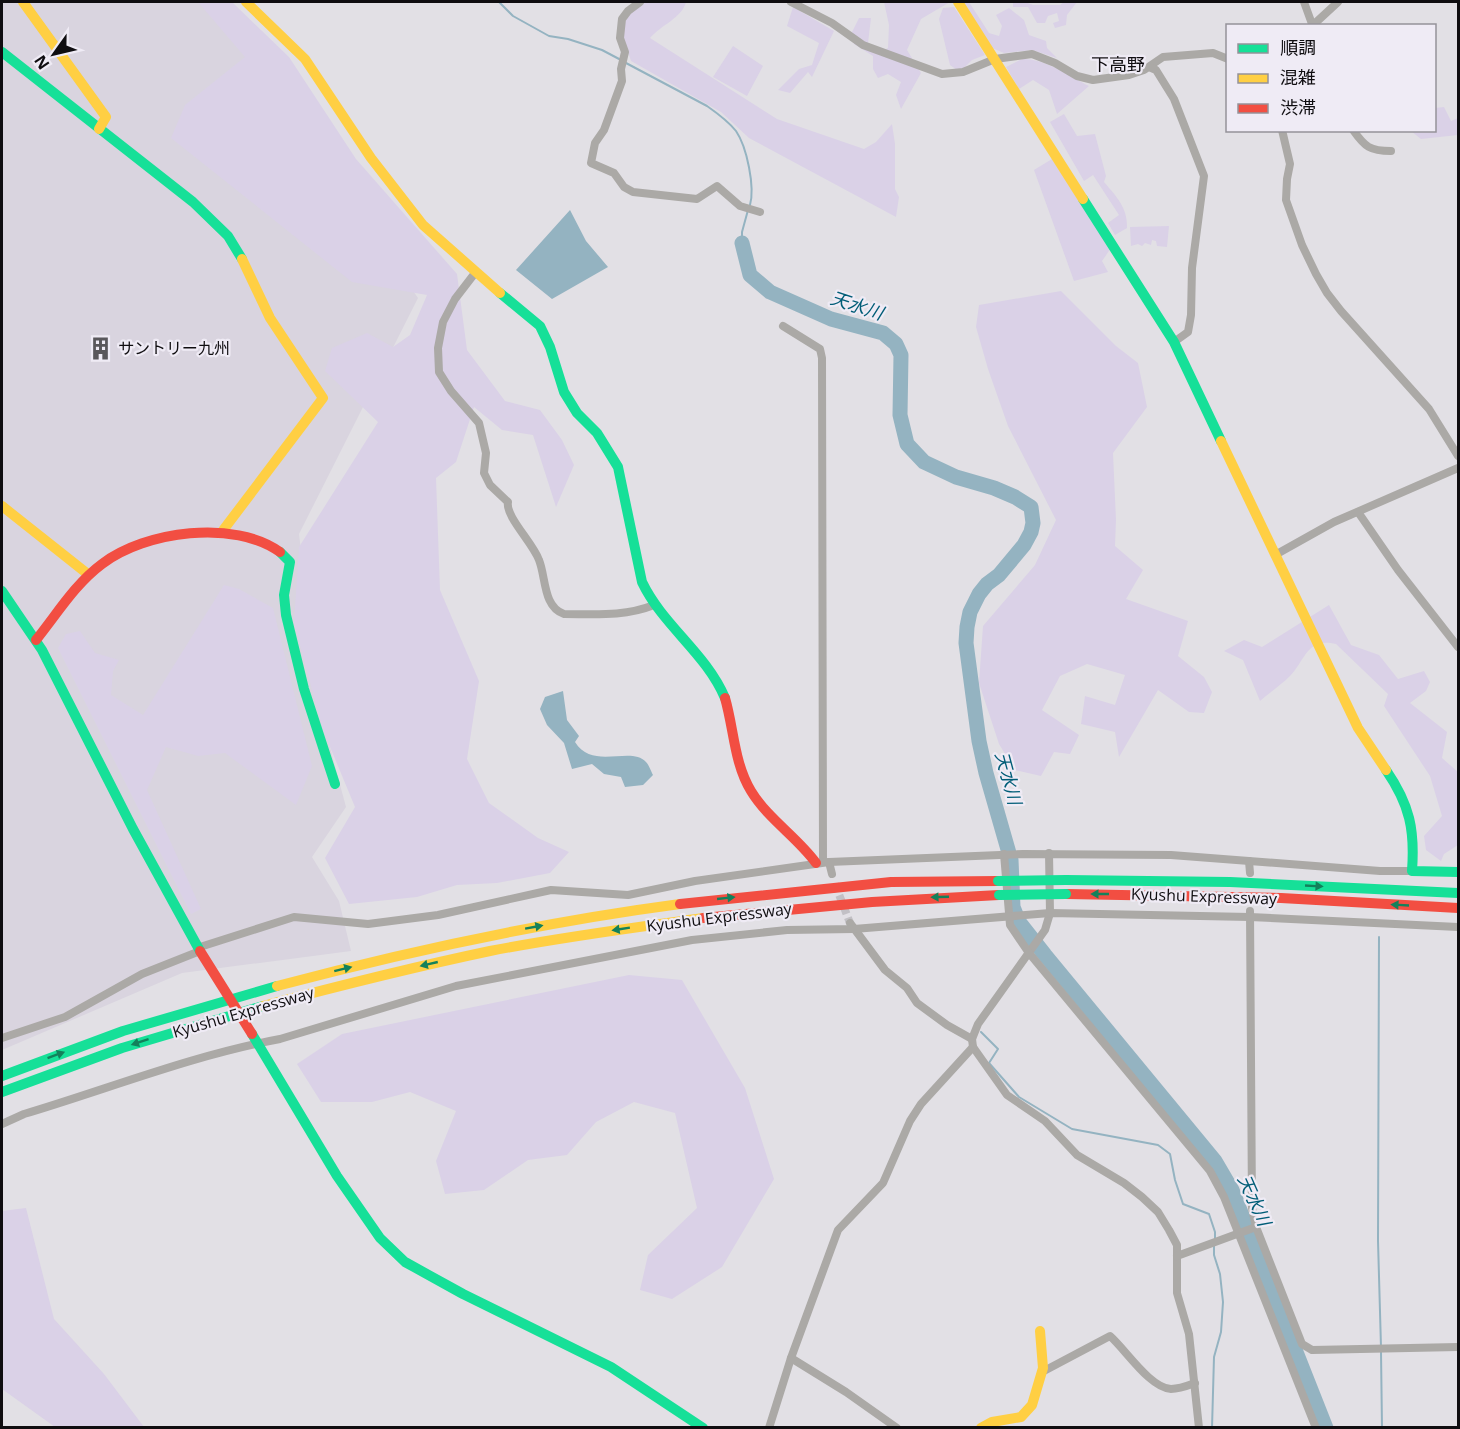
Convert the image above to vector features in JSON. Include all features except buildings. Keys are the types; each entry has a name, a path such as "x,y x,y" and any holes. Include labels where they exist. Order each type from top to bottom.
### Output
{"main road":[{"path":"23,2 106,117 99,129"},
{"path":"246,2 305,59 371,158 423,225 475,273 540,326 550,347 564,392 577,413 597,433 613,456 622,480 642,582 654,605 711,673 728,704 740,768 745,781 768,811 823,862"},
{"path":"958,2 1174,342 1358,728 1392,779 1409,813 1414,844 1412,871 1458,872"},
{"path":"2,52 193,202 228,236 248,268 270,318 323,398 221,533"},
{"path":"2,506 89,575"},
{"path":"36,640 89,575 128,547 174,536 213,532 255,540 280,550 290,562 284,595 286,615 304,689 335,784"},
{"path":"2,591 36,640 133,829 200,949 338,1176 380,1238 405,1262 463,1294 611,1367 703,1428"},
{"name":"Kyushu Expressway","path":"2,1076 102,1038 201,1007 382,960 524,929 722,898 926,880 1230,882 1458,893"},
{"name":"Kyushu Expressway","path":"2,1092 108,1053 205,1021 360,979 539,942 724,914 928,898 1066,894 1281,898 1458,908"},
{"path":"981,1428 992,1422 1021,1417 1032,1405 1042,1372 1040,1331"}],"street":[{"path":"640,2 628,10 622,19 620,38 625,52 621,69 622,81 604,130 595,143 591,163 614,173 624,187 633,192 697,199 717,186 740,206 760,212"},
{"path":"791,2 832,23 863,45 942,74 963,72 995,59 1032,54 1055,63 1077,76 1093,80 1129,75 1149,67 1163,57 1213,53 1226,59"},
{"path":"1304,2 1312,24"},
{"path":"1313,24 1338,2"},
{"path":"1149,67 1156,70 1174,99 1204,176 1192,268 1191,315 1188,332 1174,342"},
{"path":"1282,132 1290,164 1286,200 1316,274 1341,311 1429,409 1458,456"},
{"path":"1354,132 1365,147 1391,151"},
{"path":"475,273 455,299 443,322 438,348 439,372 451,391 479,423 486,453 484,473 490,484 508,502 509,513 536,553 549,601 556,611 564,614 617,614 654,605"},
{"path":"783,326 820,350 822,358 823,862 832,874"},
{"path":"1275,555 1358,512 1458,468"},
{"path":"1358,512 1398,570 1458,646"},
{"path":"769,1428 791,1358 838,1230 875,1194 883,1183 910,1121 921,1104 973,1043 978,1024 1045,930 1050,914 1049,853"},
{"path":"1004,854 1010,926 1029,953 1210,1171 1224,1197 1316,1428"},
{"path":"2,1038 65,1017 142,974 200,949 294,917 368,924 438,915 551,890 628,895 695,881 823,862 1004,854 1171,855 1380,871 1412,871"},
{"path":"1248,861 1250,873"},
{"path":"2,1124 24,1114 254,1039 280,1038 456,986 692,940 787,930 1050,914 1250,914 1458,927"},
{"path":"1250,914 1252,1208 1256,1227 1302,1344 1312,1350 1458,1347"},
{"path":"852,926 885,970 907,988 917,1003 973,1043 1007,1095 1045,1121 1077,1155 1124,1183 1158,1212 1177,1245 1177,1293 1189,1334 1199,1428"},
{"path":"1177,1256 1256,1227"},
{"path":"1042,1372 1110,1336 1161,1387 1180,1388 1195,1383"},
{"path":"791,1358 846,1392 897,1428"}],"shaded area":[{"path":"2,2 213,2 418,298 299,534 320,710 346,807 312,857 339,901 351,951 182,973 2,1050"},
{"path":"198,2 232,2 289,57 356,159 457,274 467,350 505,401 540,410 562,440 574,465 556,507 533,435 502,430 474,407 456,462 436,478 440,590 479,681 467,759 489,803 538,838 569,852 550,873 497,883 457,885 417,897 349,904 325,858 355,807 323,730 294,623 299,547 378,422 325,371 332,348 367,333 393,347 410,335 427,295 352,282 171,138 185,105 245,57"},
{"path":"644,2 686,2 676,17 650,38 777,119 864,149 876,142 892,124 895,144 895,189 899,197 896,217 749,138 721,112 631,61 621,30 630,12"},
{"path":"884,2 950,2 921,19 907,50 921,73 901,109 896,95 901,82 888,74 878,78 873,69 873,56 854,44 851,34 859,18 871,18 868,43 881,52 888,48 889,25"},
{"path":"963,2 969,2 989,33 999,36 1002,26 996,15 1009,8 1024,20 1029,35 1046,41 1047,48 1057,58 1032,50 1004,53 992,48"},
{"path":"1013,2 1060,5 1064,2 1077,2 1067,15 1066,25 1055,28 1053,23 1059,21 1057,13 1048,16 1045,23 1037,23 1028,7 1013,7"},
{"path":"793,7 834,31 812,77 808,72 790,93 778,90 799,69 812,65 819,43 787,26"},
{"path":"954,7 985,55 957,70 950,65 939,19 943,8"},
{"path":"733,46 763,66 747,96 713,77"},
{"path":"1022,59 1048,64 1089,86 1057,114 1049,90 1033,80 1019,89 1006,67"},
{"path":"1444,107 1451,121 1458,118 1458,135 1421,139 1412,132 1436,132 1436,108"},
{"path":"1064,114 1077,136 1095,134 1106,176 1104,182 1126,214 1127,228 1115,235 1108,223 1119,215 1093,175 1084,181 1050,122"},
{"path":"1052,159 1111,248 1102,261 1108,272 1074,281 1034,170"},
{"path":"1169,226 1167,247 1157,246 1156,241 1152,240 1151,245 1145,243 1142,246 1138,244 1131,246 1130,227"},
{"path":"1061,291 1116,346 1138,363 1147,407 1113,453 1115,546 1143,570 1126,599 1188,621 1178,656 1204,677 1212,692 1204,713 1189,712 1158,690 1119,757 1115,732 1081,724 1085,696 1115,705 1125,675 1087,664 1060,676 1042,710 1079,735 1070,754 1054,752 1041,776 1015,770 999,744 979,683 983,626 1035,565 1056,520 1008,426 976,327 979,305"},
{"path":"224,585 239,589 273,608 312,766 296,805 225,753 198,756 166,747 147,790 201,909 191,914 58,648 66,634 80,631 95,653 119,660 113,671 111,695 143,715"},
{"path":"1329,605 1351,645 1379,655 1398,679 1424,671 1430,682 1426,691 1410,703 1447,732 1442,758 1458,772 1458,845 1444,854 1441,861 1426,850 1424,836 1442,816 1430,776 1384,706 1388,694 1336,644 1326,643 1319,644 1308,651 1290,676 1260,701 1243,660 1224,651 1244,640 1262,647"},
{"path":"629,975 682,980 745,1088 774,1179 722,1267 672,1299 640,1290 648,1255 697,1208 675,1113 634,1102 596,1122 567,1155 528,1160 484,1190 445,1194 436,1161 456,1111 410,1092 372,1102 321,1102 297,1064 342,1034"},
{"path":"26,1208 54,1319 104,1374 144,1427 55,1427 2,1389 2,1211"}],"water":[{"path":"570,210 586,241 608,267 552,299 516,270"},
{"path":"563,691 567,720 579,736 575,742 592,755 639,757 647,763 653,775 643,785 625,787 621,777 604,774 592,764 572,769 564,743 547,725 540,709 545,697"}],"waterway":[{"path":"499,2 513,16 549,36 568,39 602,50 621,60"},
{"path":"626,63 707,106 733,127 744,147 749,167 750,205"},
{"path":"742,243 742,232 748,210"},
{"name":"天水川","path":"742,243 750,275 770,292 831,319 883,333 896,344 901,355 900,415 907,444 924,462 956,477 994,488 1031,507 1033,523 1031,532 1024,545 999,575 979,594 970,612 966,643 979,741 1011,860 1013,907 1019,922 1045,955 1215,1161 1232,1190 1326,1428"},
{"path":"1379,937 1378,1241 1381,1347"},
{"path":"981,1032 998,1049 989,1063 1019,1097 1072,1129 1158,1145 1170,1154 1183,1204 1209,1214 1215,1240"},
{"path":"1212,1428 1214,1357 1221,1332 1223,1302 1214,1246"},
{"path":"1381,1352 1382,1428"}],"tunnel":[{"path":"835,884 850,923"}],"traffic: fast":[{"path":"2,52 193,202 228,236 242,259"},
{"path":"1083,199 1174,342 1221,441"},
{"path":"500,293 540,326 550,347 564,392 577,413 597,433 618,467 642,582 661,612 707,667 725,698"},
{"path":"280,552 290,562 284,595 286,615 304,689 335,784"},
{"path":"2,591 42,650 133,829 200,951"},
{"path":"1386,770 1401,795 1409,818 1413,843 1412,871 1458,872"},
{"path":"1066,880 1230,882 1458,893"},
{"path":"998,881 1066,880"},
{"path":"999,895 1066,894"},
{"path":"2,1076 123,1031 277,986"},
{"path":"2,1092 122,1048 263,1006"},
{"path":"252,1034 337,1176 380,1238 405,1262 463,1294 611,1367 703,1428"}],"traffic: slow":[{"path":"23,2 106,117 99,129"},
{"path":"246,2 305,59 371,158 423,225 500,293"},
{"path":"958,2 1083,199"},
{"path":"221,533 323,398 270,318 242,259"},
{"path":"1221,441 1358,728 1386,770"},
{"path":"2,506 89,575"},
{"path":"277,986 477,939 578,919 680,904"},
{"path":"263,1006 490,951 703,918"},
{"path":"981,1428 992,1422 1021,1417 1032,1405 1043,1368 1040,1331"}],"traffic: jam":[{"path":"36,640 92,572 120,553 141,544 190,533 215,533 239,535 261,542 280,552"},
{"path":"725,698 741,769 751,791 816,863"},
{"path":"680,904 891,882 998,881"},
{"path":"1066,894 1281,898 1458,908"},
{"path":"703,918 872,902 999,895"},
{"path":"200,951 252,1034"}],"place":[{"name":"サントリー九州","path":"100,348"}],"district":[{"name":"下高野","path":"1118,64"}]}
